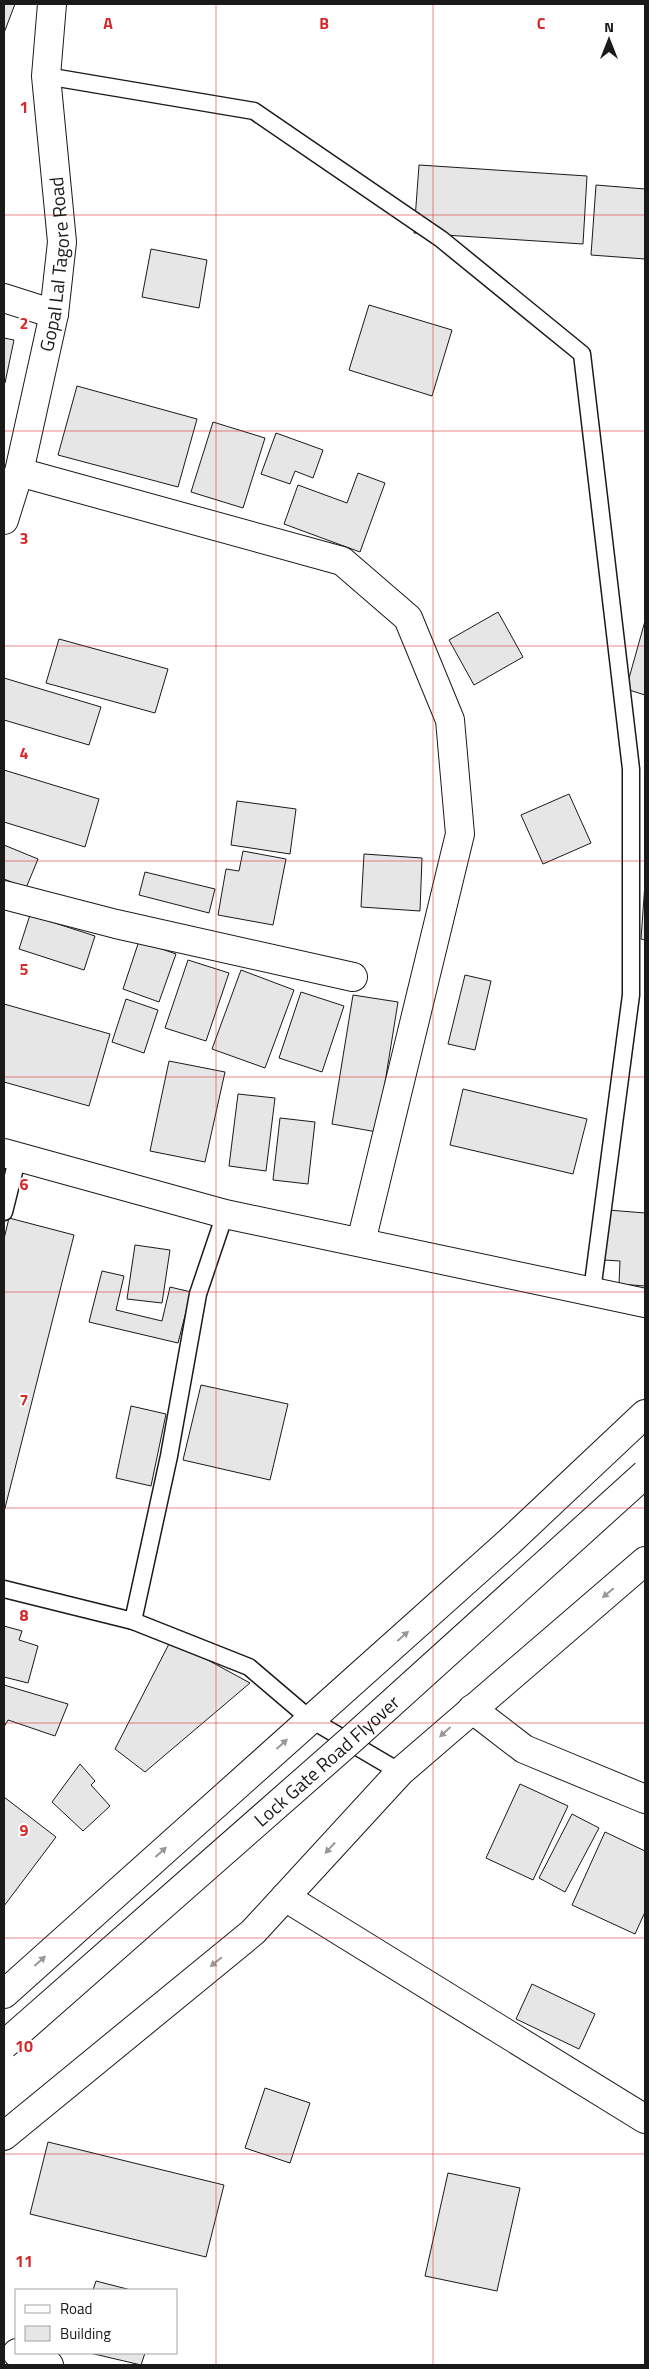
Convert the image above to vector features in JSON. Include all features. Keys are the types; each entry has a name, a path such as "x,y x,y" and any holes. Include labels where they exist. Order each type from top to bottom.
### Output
{"street":[{"name":"Gopal Lal Tagore Road","path":"4,520 19,472 54,314 62,242 46,76 52,4"},
{"path":"4,298 54,314"},
{"path":"19,472 342,561 408,618 450,720 460,834 361,1242"},
{"path":"4,895 116,924 353,977"},
{"path":"11,1155 225,1214 592,1290 645,1303"},
{"path":"4,1994 310,1718 509,1542 645,1414"},
{"name":"Lock Gate Road Flyover","path":"4,2044 338,1751 645,1474"},
{"path":"4,2136 253,1932 400,1772 645,1561"},
{"path":"472,1709 524,1749 645,1798"},
{"path":"285,1897 645,2119"},
{"path":"19,2354 49,2365"}],"lane":[{"path":"46,76 254,111 441,239 582,354 631,770 631,995 592,1290"},
{"path":"4,1212 11,1155"},
{"path":"132,1621 168,1456 198,1294 225,1214"},
{"path":"4,1589 132,1621 249,1667 310,1718 400,1772"}],"building":[{"path":"4,4 15,4 4,33"},
{"path":"419,165 587,176 583,244 414,233"},
{"path":"596,185 645,189 645,259 591,255"},
{"path":"151,249 207,260 199,308 142,297"},
{"path":"369,305 452,330 432,396 349,370"},
{"path":"4,338 14,340 5,383 4,382"},
{"path":"77,386 197,419 178,487 58,455"},
{"path":"213,422 265,438 243,508 191,492"},
{"path":"276,433 323,450 313,478 295,471 290,484 261,474"},
{"path":"358,473 385,483 360,552 284,524 298,485 347,503"},
{"path":"498,612 523,657 474,685 449,640"},
{"path":"645,621 645,695 626,689"},
{"path":"59,639 168,669 155,713 46,683"},
{"path":"4,678 101,707 89,745 4,720"},
{"path":"4,770 99,799 85,847 4,822"},
{"path":"569,794 591,843 543,864 521,815"},
{"path":"237,801 296,809 290,854 231,845"},
{"path":"4,845 38,859 26,888 4,879"},
{"path":"243,851 286,859 273,925 218,915 226,869 239,871"},
{"path":"364,854 422,858 420,911 361,907"},
{"path":"145,872 215,889 209,913 139,895"},
{"path":"645,883 645,940 641,939"},
{"path":"30,915 95,936 84,970 19,949"},
{"path":"139,941 176,954 159,1002 123,989"},
{"path":"188,960 229,973 206,1041 165,1028"},
{"path":"241,970 294,990 265,1068 212,1049"},
{"path":"465,975 491,981 475,1050 448,1044"},
{"path":"301,992 344,1006 322,1072 279,1058"},
{"path":"353,995 398,1002 377,1132 332,1124"},
{"path":"126,999 158,1010 144,1053 112,1042"},
{"path":"4,1004 110,1034 89,1106 4,1082"},
{"path":"169,1061 225,1072 205,1162 150,1151"},
{"path":"463,1089 587,1119 573,1174 450,1145"},
{"path":"238,1094 275,1098 266,1171 229,1166"},
{"path":"280,1118 315,1122 308,1184 273,1180"},
{"path":"608,1210 645,1213 645,1286 619,1284 620,1261 604,1260"},
{"path":"9,1218 74,1235 4,1512 4,1239"},
{"path":"135,1245 170,1250 162,1303 127,1299"},
{"path":"102,1271 124,1276 116,1310 162,1321 170,1287 191,1292 178,1343 89,1322"},
{"path":"201,1385 288,1404 270,1480 183,1460"},
{"path":"131,1406 166,1414 151,1486 116,1478"},
{"path":"4,1626 22,1631 19,1640 38,1646 28,1683 4,1677"},
{"path":"171,1640 250,1683 145,1772 115,1749"},
{"path":"4,1685 68,1704 55,1736 8,1720 4,1727"},
{"path":"80,1764 95,1781 91,1785 110,1806 83,1831 52,1802"},
{"path":"520,1784 568,1806 533,1880 486,1858"},
{"path":"4,1797 56,1837 4,1906"},
{"path":"572,1814 599,1828 565,1892 539,1878"},
{"path":"605,1832 645,1851 645,1912 635,1934 572,1905"},
{"path":"532,1984 595,2014 579,2049 516,2019"},
{"path":"265,2088 310,2103 290,2163 245,2148"},
{"path":"48,2142 224,2185 206,2257 30,2214"},
{"path":"448,2173 520,2188 497,2291 425,2276"},
{"path":"96,2281 127,2289 93,2289"},
{"path":"94,2354 145,2354 141,2365"}]}
